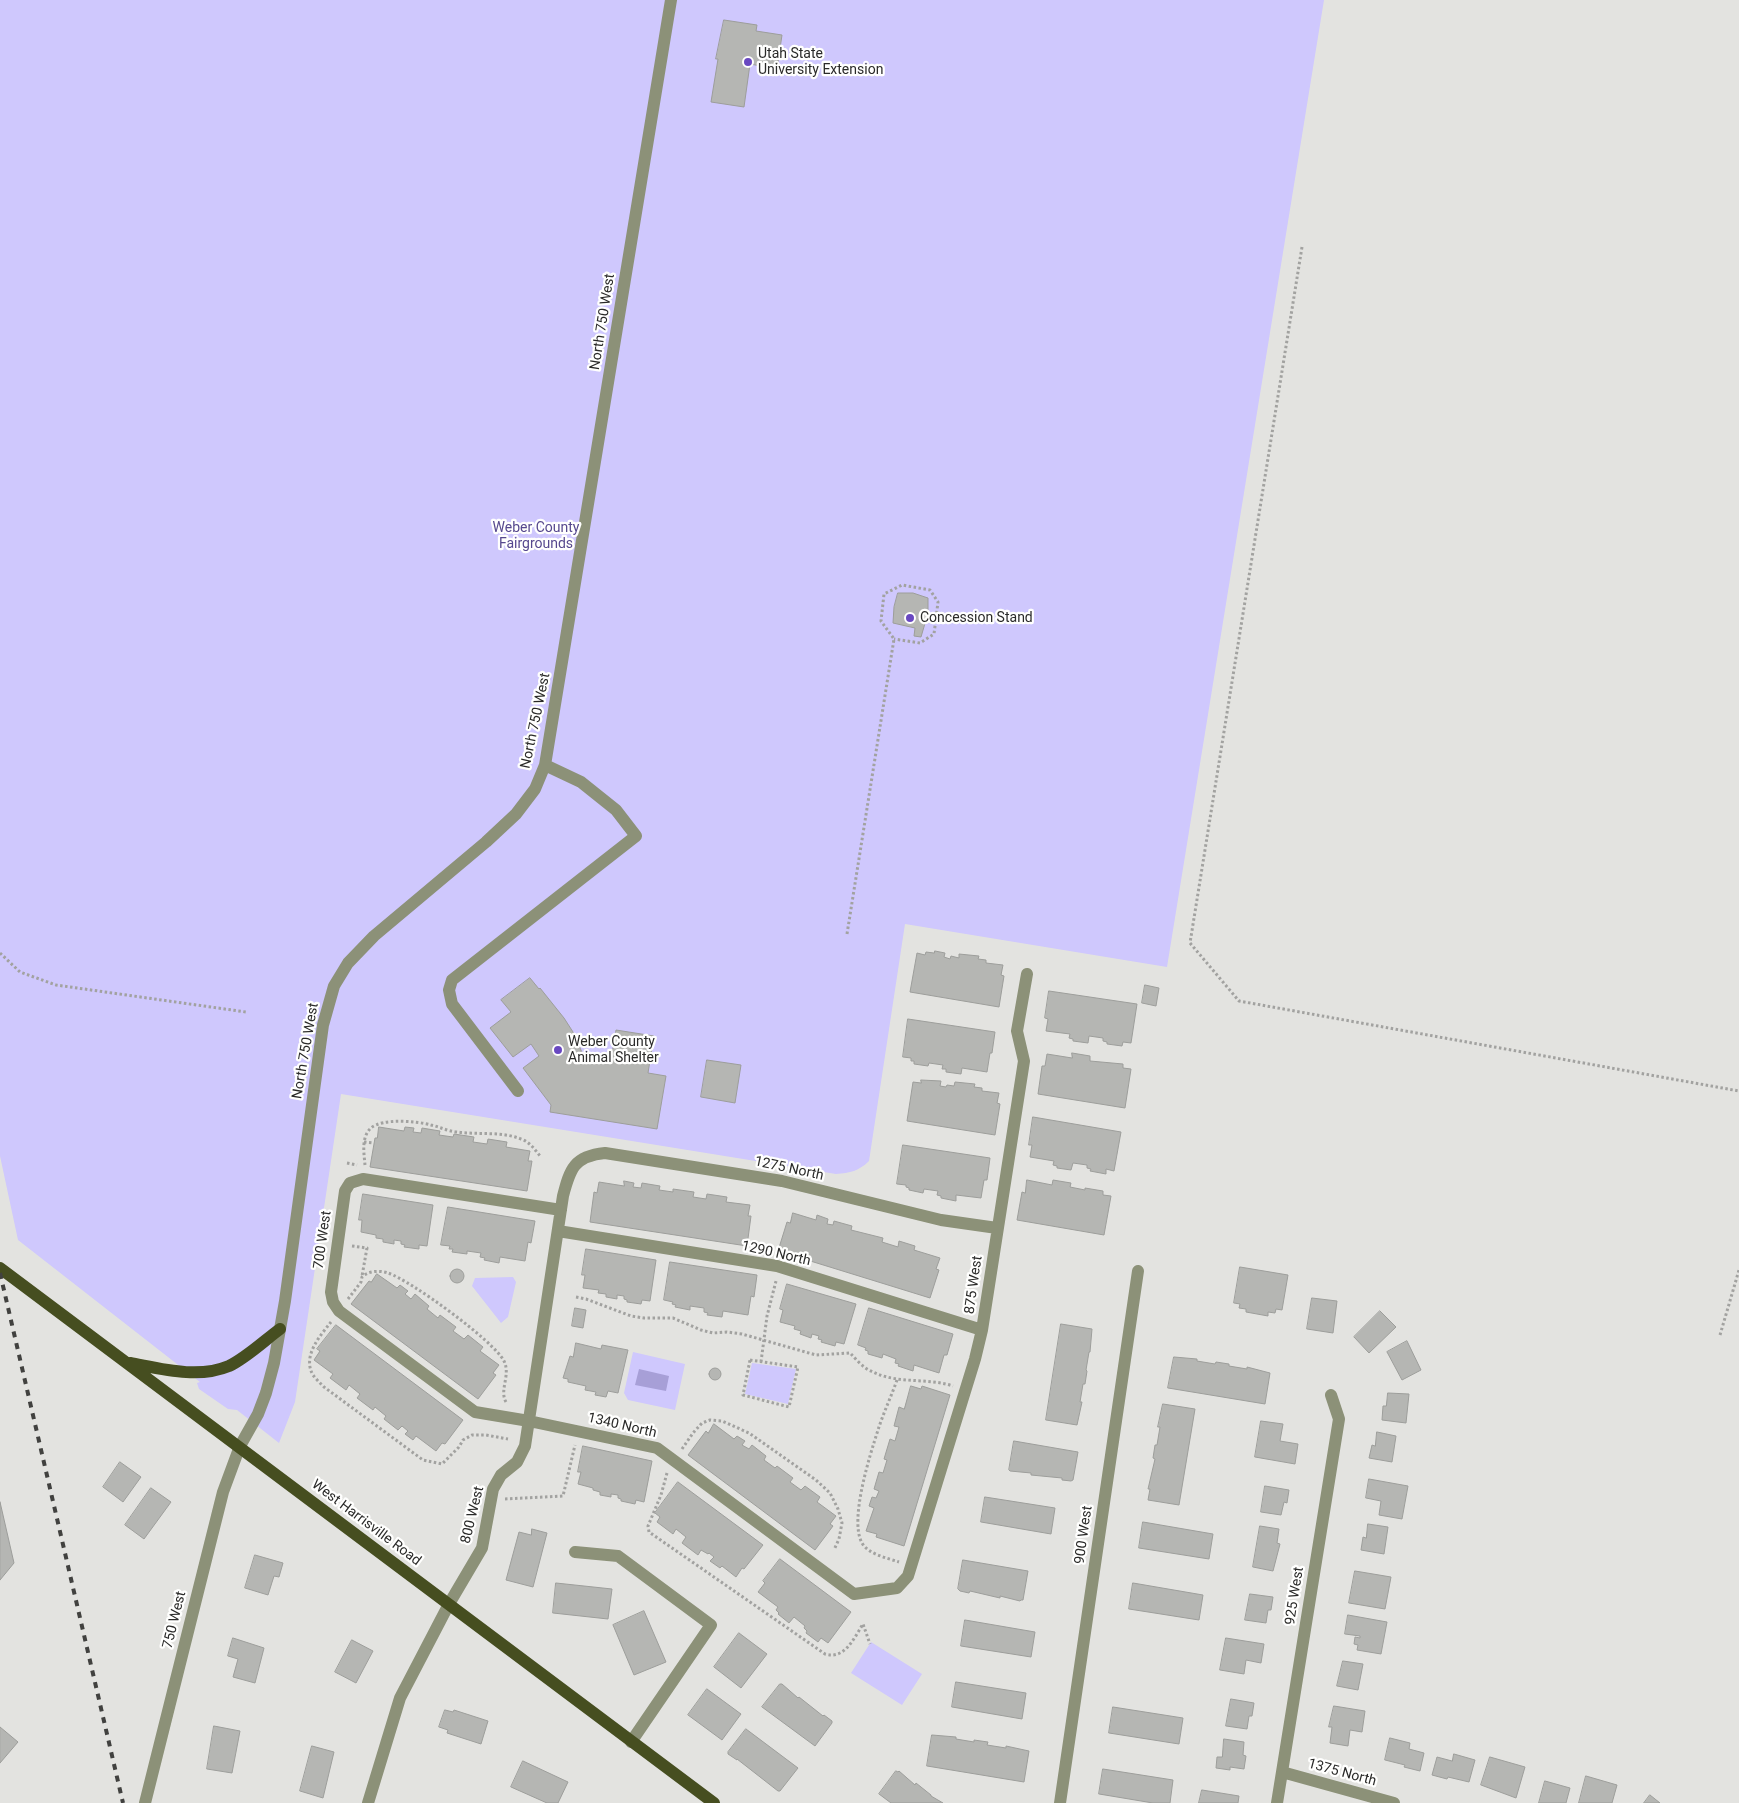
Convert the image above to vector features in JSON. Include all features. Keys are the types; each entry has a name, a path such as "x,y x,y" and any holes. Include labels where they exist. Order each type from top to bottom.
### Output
{"main road":[{"name":"West Harrisville Road","path":"0,1268 714,1803"},
{"path":"129,1363 183,1372 210,1371 230,1366 280,1329"}],"street":[{"name":"North 750 West","path":"240,1446 258,1414 266,1393 280,1329 323,1026 334,986 348,963 374,936 486,842 516,814 535,789 545,765 671,0"},
{"path":"518,1091 452,1004 450,990 452,980 636,836 616,810 581,782 545,765"},
{"name":"875 West","path":"897,1588 908,1576 975,1359 982,1330 1024,1061 1017,1031 1026,974"},
{"name":"1275 North","path":"575,1164 589,1154 605,1152 782,1181 941,1220 997,1228"},
{"name":"800 West","path":"368,1803 400,1698 449,1604 482,1548 493,1489 502,1475 517,1462 525,1446 561,1210 567,1180 575,1164"},
{"name":"700 West","path":"333,1302 331,1292 345,1191 350,1183 364,1179 561,1210"},
{"name":"1290 North","path":"558,1231 776,1266 982,1330"},
{"name":"900 West","path":"1060,1803 1138,1271"},
{"name":"1340 North","path":"333,1302 339,1311 475,1412 529,1421 657,1448 854,1594 897,1588"},
{"name":"925 West","path":"1277,1803 1339,1419 1331,1395"},
{"name":"750 West","path":"145,1803 223,1492 240,1446"},
{"path":"575,1552 618,1556 711,1625 631,1742"},
{"name":"1375 North","path":"1282,1772 1394,1803"}],"path":[{"path":"1302,247 1190,943 1238,1001 1739,1091"},
{"path":"847,934 894,639 881,621 884,594 902,585 930,590 938,602 934,634 920,643 894,639"},
{"path":"0,953 20,972 56,985 246,1012"},
{"path":"365,1171 364,1142 366,1134 372,1127 383,1123 400,1121 418,1122 458,1132 496,1134 520,1138 528,1142 541,1157"},
{"path":"364,1142 374,1143"},
{"path":"352,1246 367,1248 362,1277"},
{"path":"1720,1336 1739,1270"},
{"path":"761,1362 767,1316 776,1281"},
{"path":"576,1297 631,1316 672,1318 713,1333 727,1332 763,1338 816,1354 850,1353 869,1370 897,1380 935,1382 958,1388"},
{"path":"750,1360 761,1362 798,1367 789,1407 743,1395 750,1360"},
{"path":"897,1380 890,1402 878,1428 865,1474 858,1523 862,1545 870,1551 901,1563"},
{"path":"678,1454 702,1423 710,1420 722,1421 749,1433 816,1480 830,1493 838,1508 842,1523 839,1539 834,1550"},
{"path":"504,1499 563,1496 576,1443"},
{"path":"667,1472 661,1495 648,1526 649,1532 825,1654 832,1656 840,1654 849,1647 863,1624 870,1644"}],"green space":[{"name":"Weber County Fairgrounds","path":"0,0 1324,0 1167,967 905,924 869,1161 858,1169 846,1173 836,1174 341,1094 295,1402 279,1443 237,1410 228,1409 199,1389 197,1383 200,1382 18,1240 0,1156"},
{"path":"513,1277 516,1282 508,1317 501,1323 472,1286 475,1278"},
{"path":"633,1352 685,1364 675,1410 628,1400 624,1393"},
{"path":"752,1363 796,1369 788,1404 745,1394"},
{"path":"871,1642 922,1674 902,1705 851,1673"}],"shaded area":[{"path":"639,1369 669,1376 666,1391 635,1385"}],"building":[{"name":"Utah State University Extension","path":"724,20 757,25 756,31 782,35 777,69 750,64 744,107 711,102 718,59 716,59"},
{"name":"Concession Stand","path":"898,593 913,593 928,598 928,613 921,637 914,636 915,628 893,623 894,607"},
{"path":"935,951 945,953 944,957 950,959 951,956 959,958 959,954 979,956 978,959 986,960 986,963 1003,965 1001,975 1004,976 999,1007 910,992 917,953 925,955 926,952 934,953"},
{"name":"Weber County Animal Shelter","path":"530,978 564,1018 573,1032 584,1057 611,1059 616,1030 654,1036 648,1073 666,1076 657,1129 550,1112 551,1105 523,1068 539,1056 531,1044 513,1057 490,1028 511,1012 501,1000"},
{"path":"1145,985 1159,988 1156,1006 1142,1003"},
{"path":"1049,991 1137,1004 1131,1043 1123,1042 1122,1046 1107,1044 1107,1042 1103,1041 1103,1038 1089,1036 1088,1043 1073,1041 1073,1039 1069,1038 1070,1034 1046,1031 1048,1019 1045,1018"},
{"path":"908,1019 995,1032 987,1072 962,1068 961,1074 946,1072 946,1069 942,1069 943,1065 929,1063 928,1066 914,1064 911,1058 903,1057"},
{"path":"1072,1053 1090,1056 1090,1061 1123,1064 1123,1068 1131,1069 1125,1108 1038,1094 1042,1066 1045,1066 1047,1054 1072,1058"},
{"path":"707,1060 741,1065 735,1103 701,1097"},
{"path":"921,1080 941,1081 940,1086 946,1087 947,1085 954,1086 955,1082 975,1084 974,1087 982,1088 982,1091 999,1093 997,1103 1000,1104 995,1135 907,1121 913,1082 921,1083"},
{"path":"1033,1117 1121,1132 1114,1171 1106,1169 1106,1174 1090,1171 1091,1169 1087,1168 1087,1165 1073,1163 1071,1170 1057,1168 1057,1166 1053,1165 1054,1161 1030,1157 1032,1145 1029,1145"},
{"path":"379,1127 404,1131 405,1127 414,1128 413,1132 421,1133 422,1128 440,1131 439,1135 453,1137 454,1134 474,1137 473,1142 487,1144 488,1139 507,1142 506,1147 530,1151 528,1161 532,1161 527,1191 370,1167"},
{"path":"903,1145 990,1158 987,1180 984,1180 981,1198 956,1195 956,1201 941,1198 941,1196 937,1195 938,1191 924,1189 923,1193 909,1190 906,1185 897,1184"},
{"path":"1027,1180 1052,1185 1053,1180 1071,1183 1070,1187 1103,1191 1103,1195 1111,1196 1104,1235 1017,1220 1022,1192 1025,1193"},
{"path":"624,1181 634,1183 633,1187 641,1188 642,1183 660,1186 659,1190 673,1192 673,1189 694,1192 693,1197 706,1199 707,1194 727,1197 726,1202 750,1205 748,1216 751,1216 747,1246 590,1222 594,1192 597,1193 599,1182 624,1186"},
{"path":"363,1194 433,1205 427,1246 419,1245 419,1249 404,1247 405,1245 401,1244 401,1241 394,1240 394,1244 383,1242 383,1239 376,1238 376,1235 361,1232 362,1220 359,1220"},
{"path":"448,1207 535,1221 531,1243 528,1242 525,1261 500,1257 499,1263 484,1260 485,1258 480,1257 481,1253 467,1251 467,1254 452,1252 453,1249 449,1249 450,1246 441,1245"},
{"path":"793,1213 816,1220 817,1215 828,1219 827,1224 833,1225 834,1221 852,1226 851,1230 883,1238 882,1242 898,1247 899,1241 915,1246 914,1250 940,1258 936,1269 939,1270 930,1298 778,1251 787,1222 790,1223"},
{"path":"586,1249 656,1260 650,1301 642,1300 641,1304 627,1302 624,1296 617,1295 617,1299 606,1297 606,1294 598,1293 599,1290 583,1288 585,1275 582,1275"},
{"path":"670,1262 757,1275 754,1297 751,1296 748,1315 723,1311 722,1317 707,1315 708,1313 704,1312 704,1308 690,1306 690,1310 675,1307 676,1305 672,1304 673,1302 664,1300"},
{"path":"1240,1267 1288,1275 1282,1310 1276,1309 1275,1313 1268,1312 1268,1316 1246,1312 1246,1309 1239,1308 1240,1304 1234,1303"},
{"path":"457,1269 462,1271 464,1276 462,1281 457,1283 452,1281 450,1276 452,1271"},
{"path":"377,1274 397,1288 400,1285 408,1291 405,1294 411,1299 415,1294 429,1306 427,1309 438,1318 440,1315 456,1327 453,1331 464,1339 468,1335 483,1347 480,1351 499,1365 493,1373 496,1375 478,1399 351,1304"},
{"path":"787,1284 856,1304 844,1344 836,1342 835,1346 821,1342 822,1340 818,1339 819,1336 812,1334 811,1338 800,1334 801,1331 794,1329 795,1326 780,1322 783,1310 780,1309"},
{"path":"1312,1298 1337,1301 1333,1333 1307,1329"},
{"path":"575,1308 586,1310 583,1328 572,1326"},
{"path":"869,1308 953,1334 939,1373 914,1365 913,1371 898,1366 899,1364 895,1363 896,1359 883,1354 882,1358 868,1354 868,1351 865,1350 866,1348 858,1345"},
{"path":"1380,1311 1396,1327 1369,1353 1354,1337"},
{"path":"1061,1324 1092,1329 1085,1384 1083,1384 1080,1402 1082,1402 1077,1425 1046,1420"},
{"path":"336,1325 463,1420 445,1444 442,1443 436,1451 416,1436 413,1440 405,1434 408,1431 402,1426 398,1430 384,1419 386,1416 375,1407 373,1410 357,1398 360,1394 349,1385 346,1390 330,1378 333,1374 314,1360 320,1351 317,1349"},
{"path":"1407,1341 1421,1370 1402,1380 1387,1352"},
{"path":"576,1343 601,1349 602,1345 628,1350 618,1393 608,1391 606,1397 595,1395 596,1392 585,1390 586,1386 568,1382 568,1379 563,1378 570,1356 573,1357"},
{"path":"1174,1357 1197,1359 1197,1361 1215,1364 1216,1362 1229,1364 1229,1366 1247,1369 1247,1367 1270,1373 1265,1404 1168,1388"},
{"path":"713,1368 717,1368 721,1374 717,1380 713,1380 709,1376 709,1372"},
{"path":"911,1386 921,1389 922,1386 950,1395 904,1546 876,1537 877,1534 866,1531 874,1508 869,1506 872,1497 876,1498 879,1491 874,1489 879,1472 883,1473 887,1460 884,1459 890,1439 895,1441 899,1427 894,1426 899,1407 904,1409"},
{"path":"1388,1393 1409,1394 1406,1423 1382,1420 1383,1406 1386,1406"},
{"path":"1163,1404 1195,1409 1179,1505 1148,1500 1150,1489 1148,1489 1155,1459 1153,1458 1155,1445 1157,1445 1160,1427 1158,1427"},
{"path":"1261,1421 1283,1424 1280,1441 1298,1444 1295,1464 1255,1457"},
{"path":"714,1424 734,1439 737,1436 745,1441 742,1445 749,1449 752,1445 766,1456 764,1460 775,1468 777,1466 793,1478 790,1482 801,1490 805,1486 820,1497 817,1502 836,1516 830,1524 833,1526 815,1550 688,1455 706,1431 708,1433"},
{"path":"1377,1432 1396,1436 1392,1462 1369,1458 1372,1445 1375,1446"},
{"path":"1014,1441 1078,1452 1073,1480 1062,1480 1062,1478 1010,1471"},
{"path":"583,1446 652,1461 644,1502 636,1500 635,1504 621,1501 618,1495 611,1494 611,1497 600,1495 600,1492 593,1490 593,1488 578,1484 581,1472 578,1472"},
{"path":"120,1462 141,1477 123,1502 103,1487"},
{"path":"1369,1479 1408,1486 1402,1519 1379,1515 1381,1501 1366,1498"},
{"path":"678,1482 763,1545 736,1577 722,1566 720,1568 710,1561 714,1557 709,1553 701,1550 698,1555 682,1543 686,1537 676,1529 673,1534 657,1522 660,1517 655,1513"},
{"path":"1265,1486 1289,1490 1287,1503 1284,1502 1281,1515 1261,1512"},
{"path":"151,1488 171,1502 144,1539 125,1525"},
{"path":"985,1497 1055,1508 1051,1534 981,1522"},
{"path":"0,1502 14,1563 0,1580"},
{"path":"1143,1522 1213,1534 1209,1559 1139,1548"},
{"path":"1368,1524 1388,1527 1384,1554 1361,1550 1363,1537 1366,1538"},
{"path":"1260,1526 1279,1529 1277,1543 1280,1544 1273,1571 1253,1567"},
{"path":"532,1529 547,1533 533,1587 506,1580 519,1532 531,1535"},
{"path":"255,1555 283,1563 279,1577 274,1576 268,1595 245,1588"},
{"path":"780,1559 851,1612 828,1643 821,1638 818,1642 806,1633 805,1626 794,1617 789,1623 778,1614 776,1610 778,1607 758,1592 765,1583 763,1581"},
{"path":"963,1560 1028,1571 1023,1600 960,1591 958,1589"},
{"path":"1355,1571 1391,1577 1385,1609 1349,1603"},
{"path":"556,1583 612,1589 608,1619 553,1613"},
{"path":"1133,1583 1203,1595 1199,1620 1129,1609"},
{"path":"1250,1594 1273,1597 1266,1623 1245,1620"},
{"path":"644,1611 666,1662 634,1675 613,1625"},
{"path":"1348,1615 1387,1622 1381,1654 1357,1650 1358,1645 1354,1644 1355,1637 1360,1638 1360,1636 1345,1634"},
{"path":"965,1620 1035,1632 1031,1657 961,1646"},
{"path":"739,1633 767,1654 741,1688 714,1667"},
{"path":"233,1638 264,1648 255,1683 233,1677 238,1659 228,1656"},
{"path":"1226,1638 1264,1644 1261,1663 1246,1660 1244,1674 1220,1670"},
{"path":"352,1640 373,1651 356,1683 335,1672"},
{"path":"1343,1661 1363,1664 1358,1690 1337,1686"},
{"path":"956,1682 1026,1693 1022,1719 952,1707"},
{"path":"780,1684 832,1721 815,1746 762,1707"},
{"path":"707,1689 741,1714 722,1740 688,1715"},
{"path":"1231,1699 1254,1703 1247,1729 1226,1726"},
{"path":"1334,1706 1365,1711 1362,1732 1350,1730 1348,1746 1330,1743 1332,1727 1329,1727"},
{"path":"1113,1707 1183,1718 1179,1744 1109,1733"},
{"path":"445,1710 453,1712 454,1710 488,1721 481,1744 447,1733 448,1730 439,1727"},
{"path":"214,1726 240,1731 232,1773 207,1769"},
{"path":"0,1727 18,1742 0,1763"},
{"path":"746,1729 798,1768 780,1791 728,1754"},
{"path":"932,1735 956,1737 956,1739 974,1742 974,1740 988,1742 987,1745 1006,1748 1006,1746 1029,1751 1024,1782 927,1766"},
{"path":"1390,1738 1410,1743 1409,1749 1424,1753 1420,1771 1385,1760"},
{"path":"1224,1739 1244,1742 1243,1755 1246,1756 1244,1769 1216,1768 1217,1757 1222,1757"},
{"path":"312,1746 334,1752 323,1798 300,1791"},
{"path":"1454,1754 1475,1760 1469,1782 1432,1775 1437,1757 1452,1761"},
{"path":"1490,1757 1525,1767 1516,1798 1481,1785"},
{"path":"523,1761 568,1782 558,1803 547,1803 511,1787"},
{"path":"1103,1769 1173,1780 1170,1803 1153,1803 1099,1794"},
{"path":"896,1771 899,1771 915,1785 916,1783 931,1796 943,1803 891,1803 879,1794"},
{"path":"1586,1776 1617,1785 1612,1803 1579,1803"},
{"path":"1545,1781 1570,1788 1566,1803 1539,1803"},
{"path":"1202,1790 1239,1796 1238,1803 1199,1803"},
{"path":"1650,1795 1660,1803 1644,1803"}],"railway":[{"path":"0,1273 123,1803"}],"place":[{"name":"Utah State University Extension","path":"748,62"},
{"name":"Concession Stand","path":"910,618"},
{"name":"Weber County Animal Shelter","path":"558,1050"}]}
